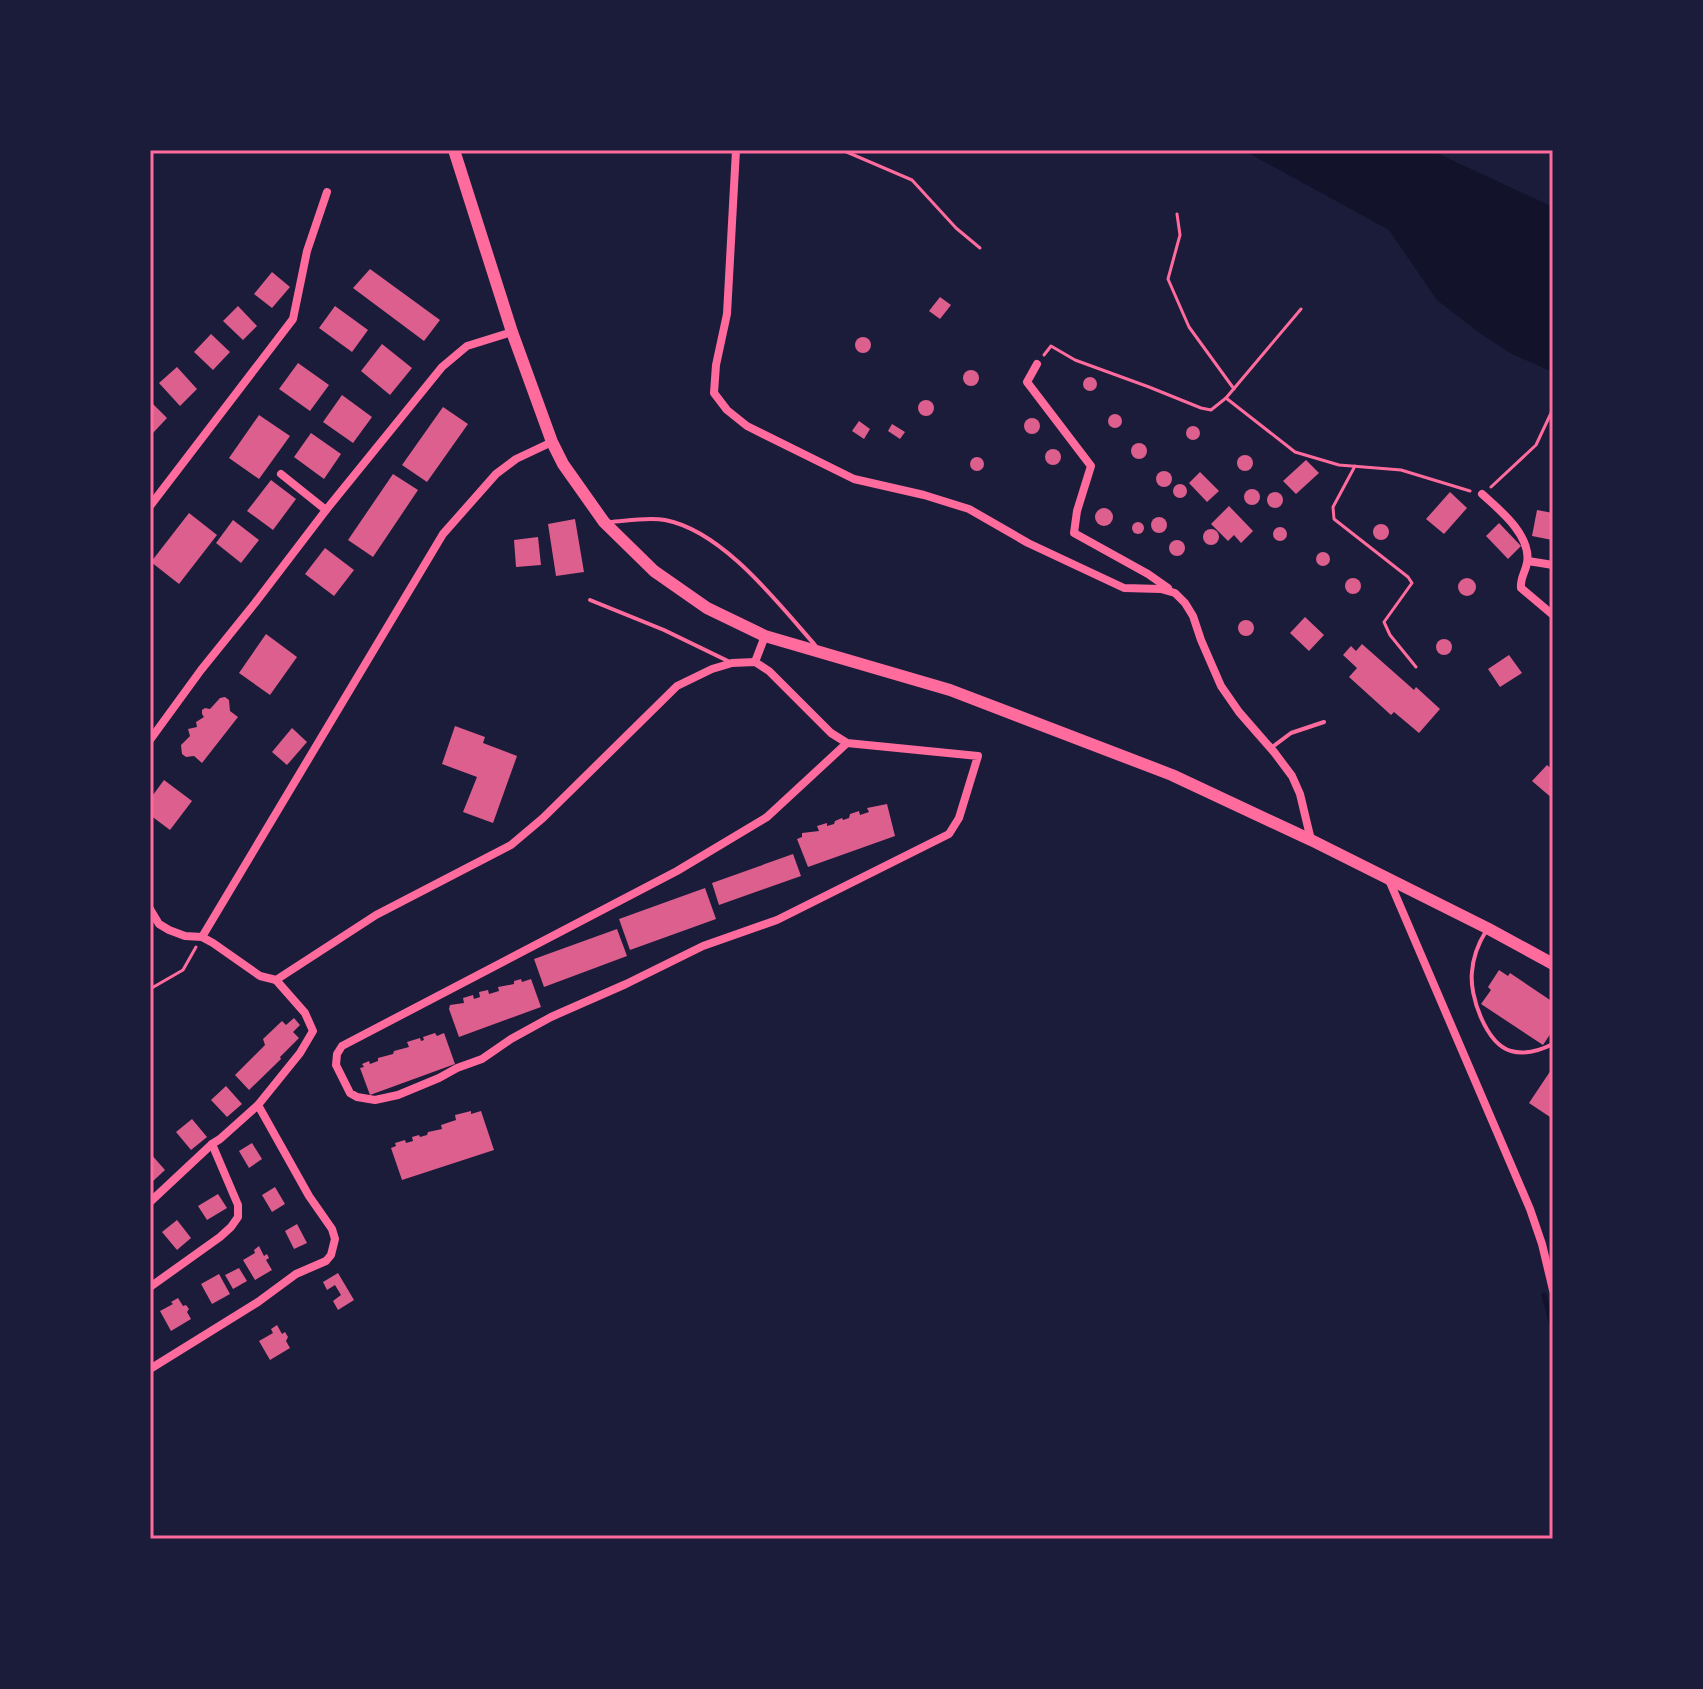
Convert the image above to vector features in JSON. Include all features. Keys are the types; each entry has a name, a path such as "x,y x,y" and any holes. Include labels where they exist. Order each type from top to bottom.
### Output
{"main road":[{"path":"454,150 512,332 552,442 563,464 604,522 654,571 707,608 765,636 950,690 1172,775 1311,840 1553,964"}],"street":[{"path":"736,150 727,314 716,365 714,393 727,410 747,426 854,479 969,509 1028,543 1124,588 1161,589 1175,593"},
{"path":"150,506 293,319 307,251 327,192"},
{"path":"150,740 326,510 442,367 467,346 512,332"},
{"path":"1037,364 1027,382 1091,466 1077,511 1074,533 1148,574 1185,603 1221,686 1292,776 1300,794 1311,840"},
{"path":"202,937 443,534 496,474 516,459 552,442"},
{"path":"281,474 326,510"},
{"path":"1482,494 1504,513 1524,543 1528,561 1520,580 1521,588 1553,615"},
{"path":"1528,561 1553,565"},
{"path":"755,662 765,636"},
{"path":"276,980 376,915 511,845 543,818 677,686 712,669 732,663 755,662 769,671 831,733 847,743 978,756 959,818 949,834 777,920 703,946 551,1017 482,1059 439,1078 398,1095 375,1100 357,1097 350,1093 336,1065 337,1054 342,1046 677,871 767,817 847,743"},
{"path":"1388,879 1530,1209 1553,1290"},
{"path":"150,909 159,924 169,930 185,936 202,937 260,976 276,980 305,1013 313,1031 300,1053 258,1105 150,1202"},
{"path":"150,1369 258,1302 296,1274 326,1261 331,1255 335,1239 332,1229 299,1179 258,1105"},
{"path":"150,1287 220,1237 238,1217 238,1205 212,1144"},
{"path":"1542,1244 1553,1246"}],"lane":[{"path":"604,522 662,520 680,524 706,538 745,569 822,653"},
{"path":"590,600 664,630 732,663"},
{"path":"1271,748 1291,733 1324,722"},
{"path":"1487,928 1476,947 1471,974 1474,1001 1485,1028 1510,1051 1538,1051 1553,1044"}],"path":[{"path":"842,150 912,180 956,228 980,248"},
{"path":"1177,214 1180,235 1168,279 1189,327 1234,389"},
{"path":"1037,364 1051,346 1075,360 1211,410 1226,398 1301,309"},
{"path":"1226,398 1295,452 1339,465 1401,470 1482,494 1536,445 1552,411"},
{"path":"1355,466 1333,507 1334,519 1412,583 1384,622 1390,635 1416,667"},
{"path":"150,989 183,970 202,937"}],"shaded area":[{"path":"1243,150 1430,150 1553,207 1553,372 1512,354 1437,300 1389,230"}],"building":[{"path":"370,269 440,320 424,341 353,288"},
{"path":"272,272 290,287 272,308 254,294"},
{"path":"940,297 951,305 940,319 929,311"},
{"path":"238,306 257,326 243,340 223,321"},
{"path":"335,306 368,330 352,352 319,328"},
{"path":"211,334 230,352 213,370 194,352"},
{"path":"860,337 866,337 871,345 869,351 860,353 855,348 855,342"},
{"path":"382,344 412,368 390,395 361,371"},
{"path":"298,363 329,385 310,411 279,389"},
{"path":"177,367 197,389 180,406 159,383"},
{"path":"968,370 974,370 979,378 977,384 968,386 963,381 963,375"},
{"path":"1090,377 1097,384 1090,391 1083,384"},
{"path":"342,395 372,417 353,443 323,422"},
{"path":"926,400 934,408 926,416 918,408"},
{"path":"150,401 167,418 152,434 150,432"},
{"path":"443,407 468,424 427,482 402,465"},
{"path":"1115,414 1122,421 1115,428 1108,421"},
{"path":"259,415 290,436 259,479 229,458"},
{"path":"1029,418 1035,418 1040,426 1038,432 1029,434 1024,429 1024,423"},
{"path":"859,421 870,429 864,439 852,431"},
{"path":"892,424 905,432 900,439 888,431"},
{"path":"1193,426 1200,433 1193,440 1186,433"},
{"path":"311,433 341,454 324,479 294,457"},
{"path":"1139,443 1145,445 1145,457 1139,459 1133,457 1131,451 1133,445"},
{"path":"1053,449 1061,457 1053,465 1045,457"},
{"path":"1245,455 1251,457 1251,469 1245,471 1239,469 1237,463 1239,457"},
{"path":"977,457 984,464 977,471 970,464"},
{"path":"1306,460 1319,473 1296,494 1283,481"},
{"path":"1161,471 1167,471 1172,479 1170,485 1161,487 1156,482 1156,476"},
{"path":"1200,472 1219,491 1207,502 1189,483"},
{"path":"393,474 418,490 373,557 348,540"},
{"path":"271,480 296,499 273,530 247,511"},
{"path":"1180,484 1187,491 1180,498 1173,491"},
{"path":"1249,489 1255,489 1260,497 1258,503 1249,505 1244,500 1244,494"},
{"path":"1275,492 1281,494 1281,506 1275,508 1269,506 1267,500 1269,494"},
{"path":"1450,492 1467,508 1444,534 1426,519"},
{"path":"1229,506 1253,531 1241,543 1234,535 1228,541 1211,524"},
{"path":"1104,508 1113,517 1104,526 1095,517"},
{"path":"1537,510 1553,513 1552,540 1532,536"},
{"path":"189,513 217,535 179,584 151,562"},
{"path":"1159,517 1165,519 1165,531 1159,533 1153,531 1151,525 1153,519"},
{"path":"575,519 584,572 556,576 548,524"},
{"path":"233,520 259,540 241,563 216,543"},
{"path":"1138,522 1144,528 1138,534 1132,528"},
{"path":"1499,523 1521,546 1508,559 1486,536"},
{"path":"1381,524 1389,532 1381,540 1373,532"},
{"path":"1280,527 1287,534 1280,541 1273,534"},
{"path":"1208,529 1214,529 1219,537 1217,543 1208,545 1203,540 1203,534"},
{"path":"538,537 541,565 516,567 514,540"},
{"path":"1177,540 1183,542 1183,554 1177,556 1171,554 1169,548 1171,542"},
{"path":"325,548 354,570 334,596 305,574"},
{"path":"1323,552 1330,559 1323,566 1316,559"},
{"path":"1353,578 1361,586 1353,594 1345,586"},
{"path":"1467,578 1476,587 1467,596 1458,587"},
{"path":"1305,617 1324,635 1309,651 1290,633"},
{"path":"1246,620 1254,628 1246,636 1238,628"},
{"path":"266,634 297,657 270,695 239,673"},
{"path":"1441,639 1447,639 1452,647 1450,653 1441,655 1436,650 1436,644"},
{"path":"1362,644 1440,709 1419,733 1394,712 1391,715 1349,677 1357,668 1343,655 1351,646 1356,651"},
{"path":"1509,655 1522,673 1500,687 1488,669"},
{"path":"225,697 229,700 230,711 238,717 202,763 194,756 186,757 182,754 181,745 190,736 188,729 197,727 196,722 204,717 202,710 210,709"},
{"path":"455,726 485,737 483,743 517,756 493,823 463,812 477,777 442,764"},
{"path":"292,728 307,742 287,765 272,752"},
{"path":"1547,765 1553,770 1553,799 1532,781"},
{"path":"164,780 192,801 170,830 150,815 150,799"},
{"path":"887,804 895,836 808,867 797,839 802,837 802,833 819,831 817,826 834,824 842,818 849,818 850,814 859,811 860,815 869,812 867,808"},
{"path":"793,854 801,876 719,905 712,883"},
{"path":"705,888 716,919 630,950 619,919"},
{"path":"617,929 627,956 544,987 534,959"},
{"path":"1499,970 1508,976 1510,973 1553,1002 1553,1030 1543,1045 1481,1004"},
{"path":"521,979 522,982 531,979 541,1007 459,1037 450,1005 464,1003 463,998 473,995 474,999 480,997 479,992 488,990 489,994 499,991 498,987 514,984 514,981"},
{"path":"294,1018 300,1025 293,1032 299,1038 249,1090 235,1075 265,1045 263,1039 282,1021 286,1025"},
{"path":"435,1033 437,1036 444,1033 455,1064 370,1095 360,1068 364,1067 362,1064 378,1061 378,1058 409,1047 407,1042 420,1038 421,1041 423,1037"},
{"path":"1553,1067 1553,1119 1529,1103"},
{"path":"226,1086 242,1104 227,1117 211,1100"},
{"path":"471,1111 471,1114 481,1111 494,1150 402,1180 391,1148 396,1146 395,1143 413,1141 412,1137 442,1129 441,1125 456,1120 455,1115"},
{"path":"192,1119 207,1137 191,1150 176,1132"},
{"path":"252,1143 262,1159 249,1168 239,1151"},
{"path":"150,1153 165,1170 152,1182 150,1180"},
{"path":"275,1187 285,1204 272,1212 262,1195"},
{"path":"218,1194 227,1208 207,1220 198,1206"},
{"path":"177,1220 191,1238 177,1250 162,1232"},
{"path":"297,1224 307,1243 294,1249 285,1231"},
{"path":"259,1246 264,1256 267,1254 269,1258 266,1260 272,1270 255,1280 243,1260 255,1253"},
{"path":"239,1268 247,1281 233,1289 225,1275"},
{"path":"338,1273 354,1300 338,1310 333,1301 341,1295 335,1285 327,1290 323,1282"},
{"path":"219,1274 230,1294 212,1304 201,1284"},
{"path":"178,1298 189,1309 187,1312 191,1319 171,1331 160,1311"},
{"path":"277,1325 288,1337 286,1341 290,1348 270,1360 259,1341 273,1333 271,1329"}],"waterway":[{"path":"1544,1295 1553,1329"}]}
